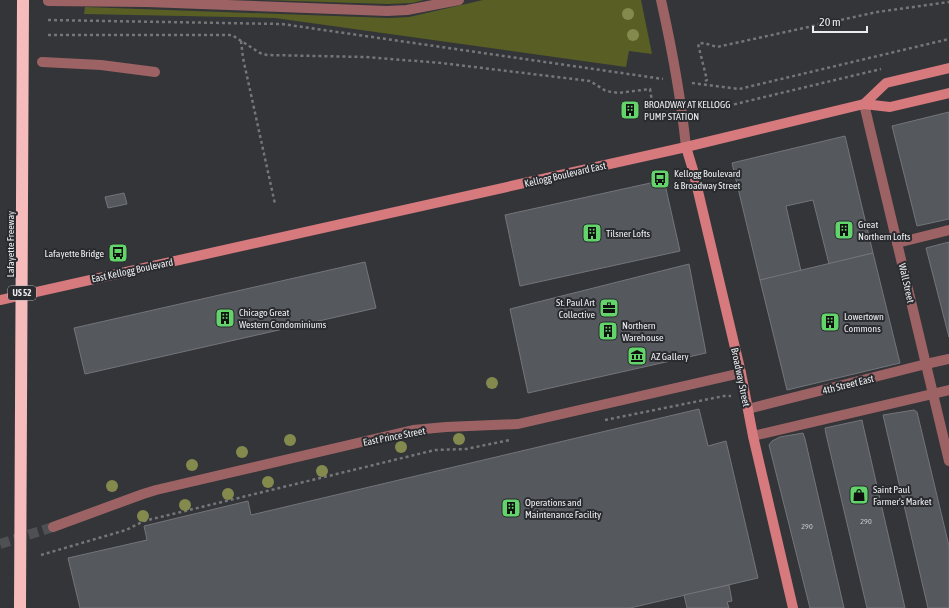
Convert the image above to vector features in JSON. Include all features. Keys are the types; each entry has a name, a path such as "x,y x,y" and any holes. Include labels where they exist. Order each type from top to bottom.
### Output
{"highway":[{"name":"Lafayette Freeway","path":"22,608 20,587 23,0"}],"main road":[{"path":"864,104 886,83 949,68"},
{"name":"Kellogg Boulevard East","path":"264,241 686,147 864,104 890,107 949,93"},
{"name":"Broadway Street","path":"686,147 693,170 741,373 753,436 793,608"},
{"name":"East Kellogg Boulevard","path":"0,300 264,241"}],"street":[{"path":"48,1 147,1 387,11 407,10 459,0"},
{"path":"661,0 671,47 682,112 686,147"},
{"path":"42,62 101,65 155,72"},
{"name":"Wall Street","path":"864,104 949,461"},
{"path":"897,242 949,230"},
{"name":"4th Street East","path":"748,409 949,359"},
{"name":"East Prince Street","path":"53,527 143,494 412,430 518,424 741,373"},
{"path":"753,436 949,390"}],"path":[{"path":"705,81 707,80 698,44 704,43 717,47 877,12 949,2"},
{"path":"48,20 282,24 625,73"},
{"path":"48,35 232,35 260,53 267,55 366,57 440,63 590,81 606,91 618,93 650,89 655,119"},
{"path":"716,87 739,89 949,39"},
{"path":"241,40 243,58 275,204"},
{"path":"711,105 719,108 888,67"},
{"path":"604,420 724,396 746,397"},
{"path":"41,555 126,530 144,521 435,450 466,449 512,439"}],"green space":[{"path":"262,0 424,0 412,3 387,4"},
{"path":"483,0 641,0 652,54 629,51 626,67 275,18 84,14 85,7 389,18 409,17"}],"building":[{"name":"BROADWAY AT KELLOGG PUMP STATION","path":"632,104 634,115 627,116 625,105"},
{"path":"949,112 949,219 917,226 892,126"},
{"name":"Great Northern Lofts","path":"845,136 873,253 829,264 813,200 786,206 801,271 760,280 732,163"},
{"name":"Tilsner Lofts","path":"664,180 680,251 520,286 505,215"},
{"path":"124,193 127,204 108,208 105,197"},
{"path":"949,242 949,337 926,248"},
{"name":"Lowertown Commons","path":"873,253 900,363 787,390 760,280"},
{"name":"Chicago Great Western Condominiums","path":"365,262 376,308 85,374 74,328"},
{"name":"Northern Warehouse","path":"689,264 706,353 528,393 510,309"},
{"name":"Operations and Maintenance Facility","path":"699,409 708,446 726,441 758,578 630,608 80,608 68,558 147,540 144,526 248,501 251,515"},
{"path":"914,410 917,412 949,546 949,608 928,608 883,415"},
{"path":"862,420 905,608 867,608 826,434 825,428"},
{"path":"803,433 844,608 810,608 769,445 772,441 780,437"},
{"path":"729,585 732,601 727,602 729,608 687,608 684,595"}],"tunnel":[{"path":"0,544 53,527"}],"place":[{"name":"BROADWAY AT KELLOGG PUMP STATION","path":"630,110"},
{"name":"Kellogg Boulevard & Broadway Street","path":"660,179"},
{"name":"Great Northern Lofts","path":"844,230"},
{"name":"Tilsner Lofts","path":"592,233"},
{"name":"Lafayette Bridge","path":"118,253"},
{"name":"St. Paul Art Collective","path":"609,308"},
{"name":"Chicago Great Western Condominiums","path":"225,318"},
{"name":"Lowertown Commons","path":"830,322"},
{"name":"Northern Warehouse","path":"608,331"},
{"name":"AZ Gallery","path":"637,356"},
{"name":"Saint Paul Farmer's Market","path":"859,495"},
{"name":"Operations and Maintenance Facility","path":"511,508"}]}
